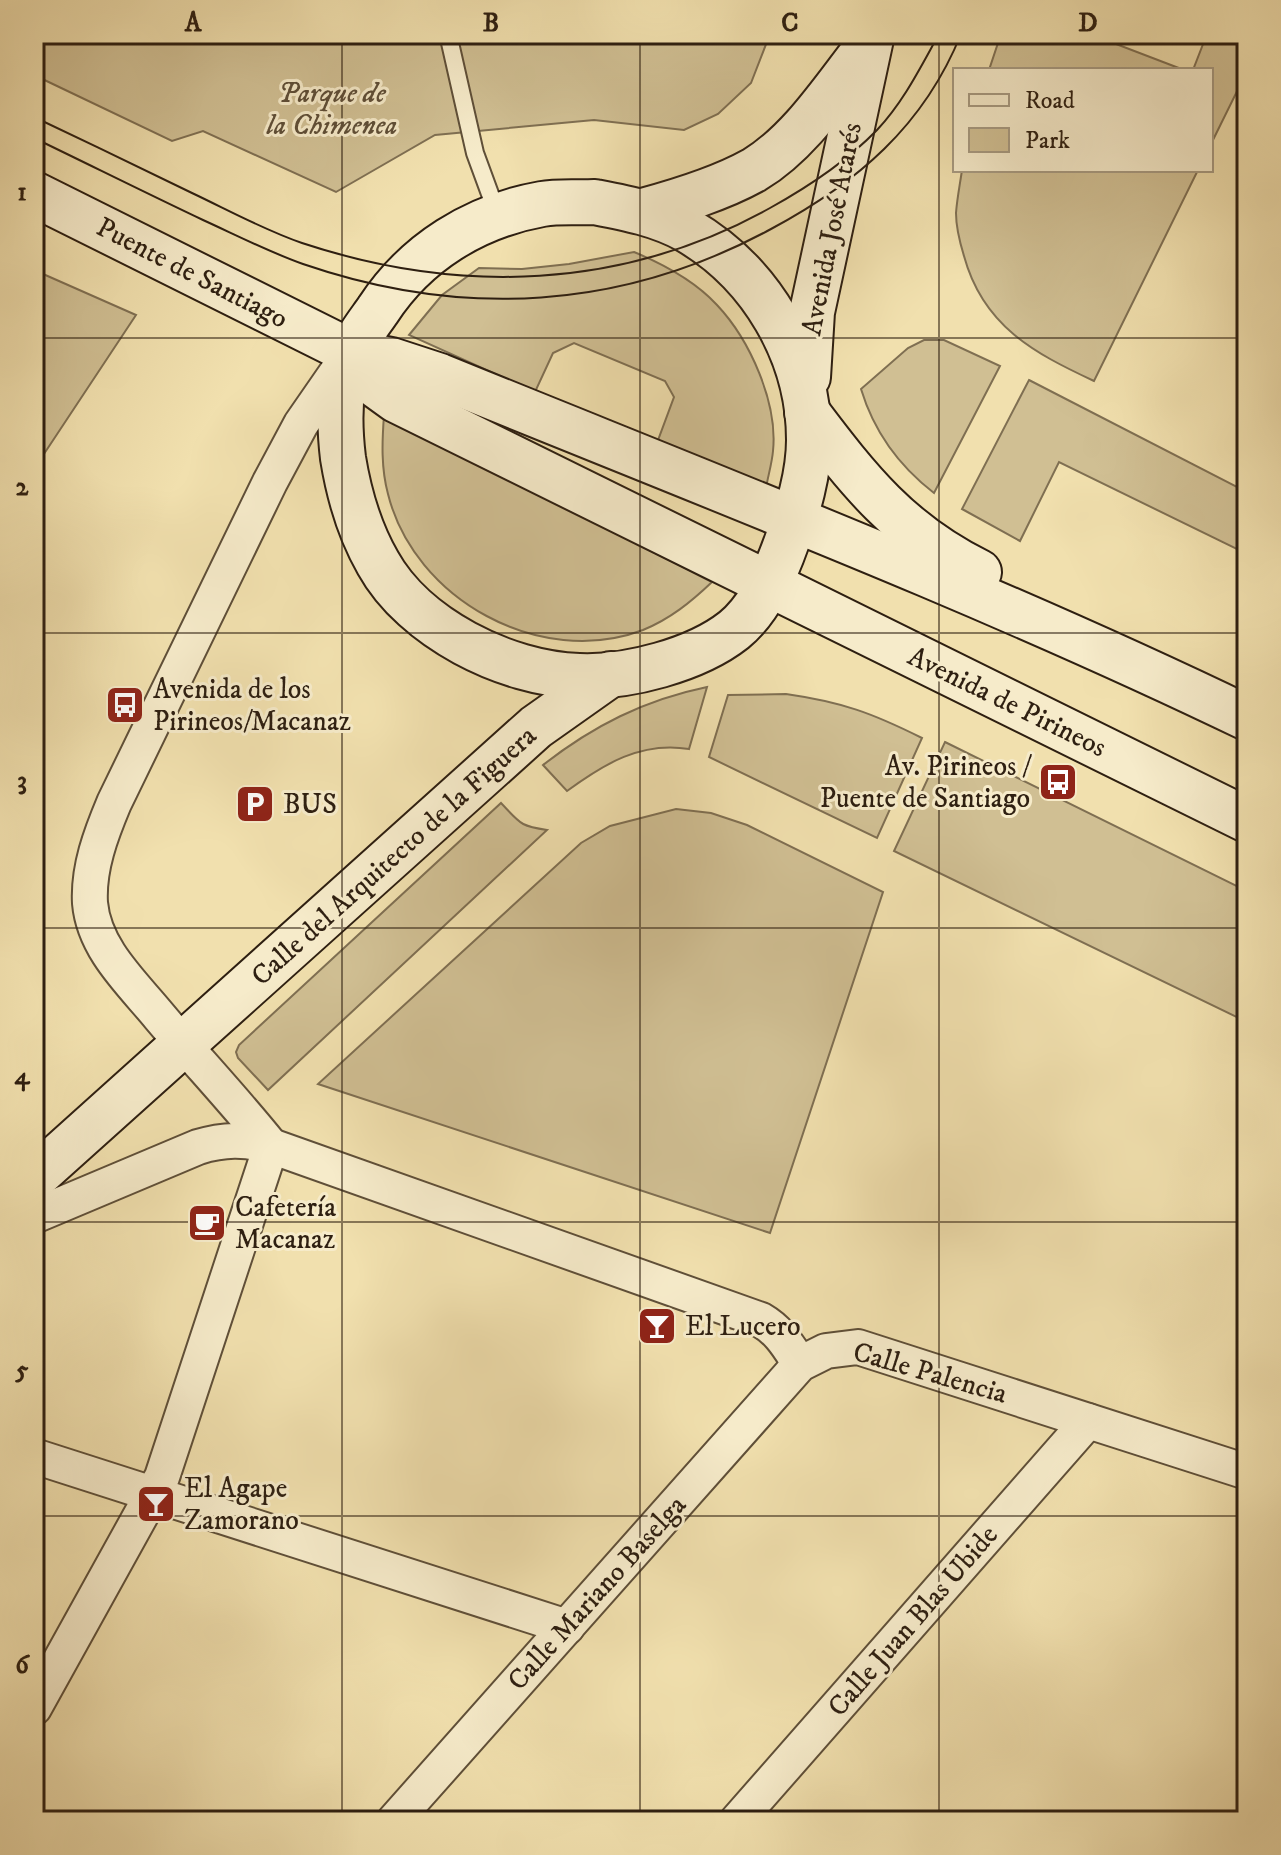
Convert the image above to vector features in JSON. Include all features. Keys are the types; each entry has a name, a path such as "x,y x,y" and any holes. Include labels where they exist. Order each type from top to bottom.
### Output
{"main road":[{"name":"Avenida José Atarés","path":"643,211 679,202 755,169 796,135 870,40"},
{"name":"Avenida José Atarés","path":"807,412 812,312 870,40"},
{"name":"Puente de Santiago","path":"34,194 351,352"},
{"path":"582,202 643,211 702,240 755,287 781,325 798,367 809,441 807,466 794,520 768,584 755,607 735,629 706,648 666,663 611,674 550,674 520,667 467,646 407,600 379,566 360,527 348,488 340,437 343,388 351,352 392,288 409,270 458,233 498,215 545,203 582,202"},
{"path":"351,352 391,360 440,376 794,520 1115,654 1247,718"},
{"name":"Avenida de Pirineos","path":"351,352 378,387 396,400 1247,820"},
{"path":"807,412 891,513 932,545 1027,595 1115,654"},
{"name":"Calle del Arquitecto de la Figuera","path":"34,1178 536,727 611,674"}],"street":[{"path":"271,1146 126,978 101,938 90,902 94,857 114,803 270,482 301,424 351,352"},
{"path":"34,1216 198,1147 232,1140 271,1146 761,1320 784,1339 800,1364"},
{"path":"34,1708 165,1470 271,1146"},
{"name":"Calle Palencia","path":"800,1364 826,1351 858,1347 1247,1472"},
{"name":"Calle Mariano Baselga","path":"394,1821 800,1364"},
{"name":"Calle Juan Blas Ubide","path":"737,1821 1088,1421"},
{"path":"34,1456 567,1627"}],"lane":[{"path":"448,34 475,153 498,215"}],"green space":[{"name":"Parque de la Chimenea","path":"34,34 770,34 751,83 718,114 684,130 594,120 435,135 336,192 203,131 172,141 34,75"},
{"path":"1001,34 1090,34 1179,68 990,68"},
{"path":"1207,34 1247,34 1247,71 1213,140 1213,68 1194,68"},
{"path":"962,172 1197,172 1094,381 1032,348 998,319 973,280 957,230"},
{"path":"634,252 699,288 729,319 751,354 771,413 772,456 766,488 657,443 674,397 665,381 574,343 553,353 535,392 409,335 442,295 479,268 522,269"},
{"path":"34,270 136,315 34,469"},
{"path":"924,340 944,340 1000,366 934,493 889,447 873,420 861,389 908,348"},
{"path":"1029,380 1247,492 1247,554 1059,462 1020,541 962,509"},
{"path":"384,415 712,582 662,621 643,630 604,640 563,640 524,632 487,616 453,593 424,565 402,532 384,474"},
{"path":"707,687 689,749 655,748 624,757 567,791 543,765 620,716 662,699"},
{"path":"786,694 856,710 922,738 877,838 709,757 728,695"},
{"path":"945,742 1247,891 1247,1022 894,851"},
{"path":"501,803 521,823 547,830 268,1090 238,1058 236,1052 239,1045"},
{"path":"676,809 711,813 747,825 883,892 770,1233 318,1084 581,843 610,826"}],"tram line":[{"path":"34,117 246,220 302,243 361,260 421,271 480,276 540,276 599,269 657,255 714,235 770,208 840,163 877,130 903,96 939,34"},
{"path":"34,138 203,220 303,264 363,282 423,293 482,298 541,298 600,290 658,276 715,256 802,211 859,171 907,124 928,97 961,34"}],"place":[{"name":"Avenida de los Pirineos/Macanaz","path":"125,705"},
{"name":"Av. Pirineos / Puente de Santiago","path":"1058,782"},
{"name":"BUS","path":"255,804"},
{"name":"Cafetería Macanaz","path":"207,1223"},
{"name":"El Lucero","path":"657,1326"},
{"name":"El Agape Zamorano","path":"156,1504"}]}
